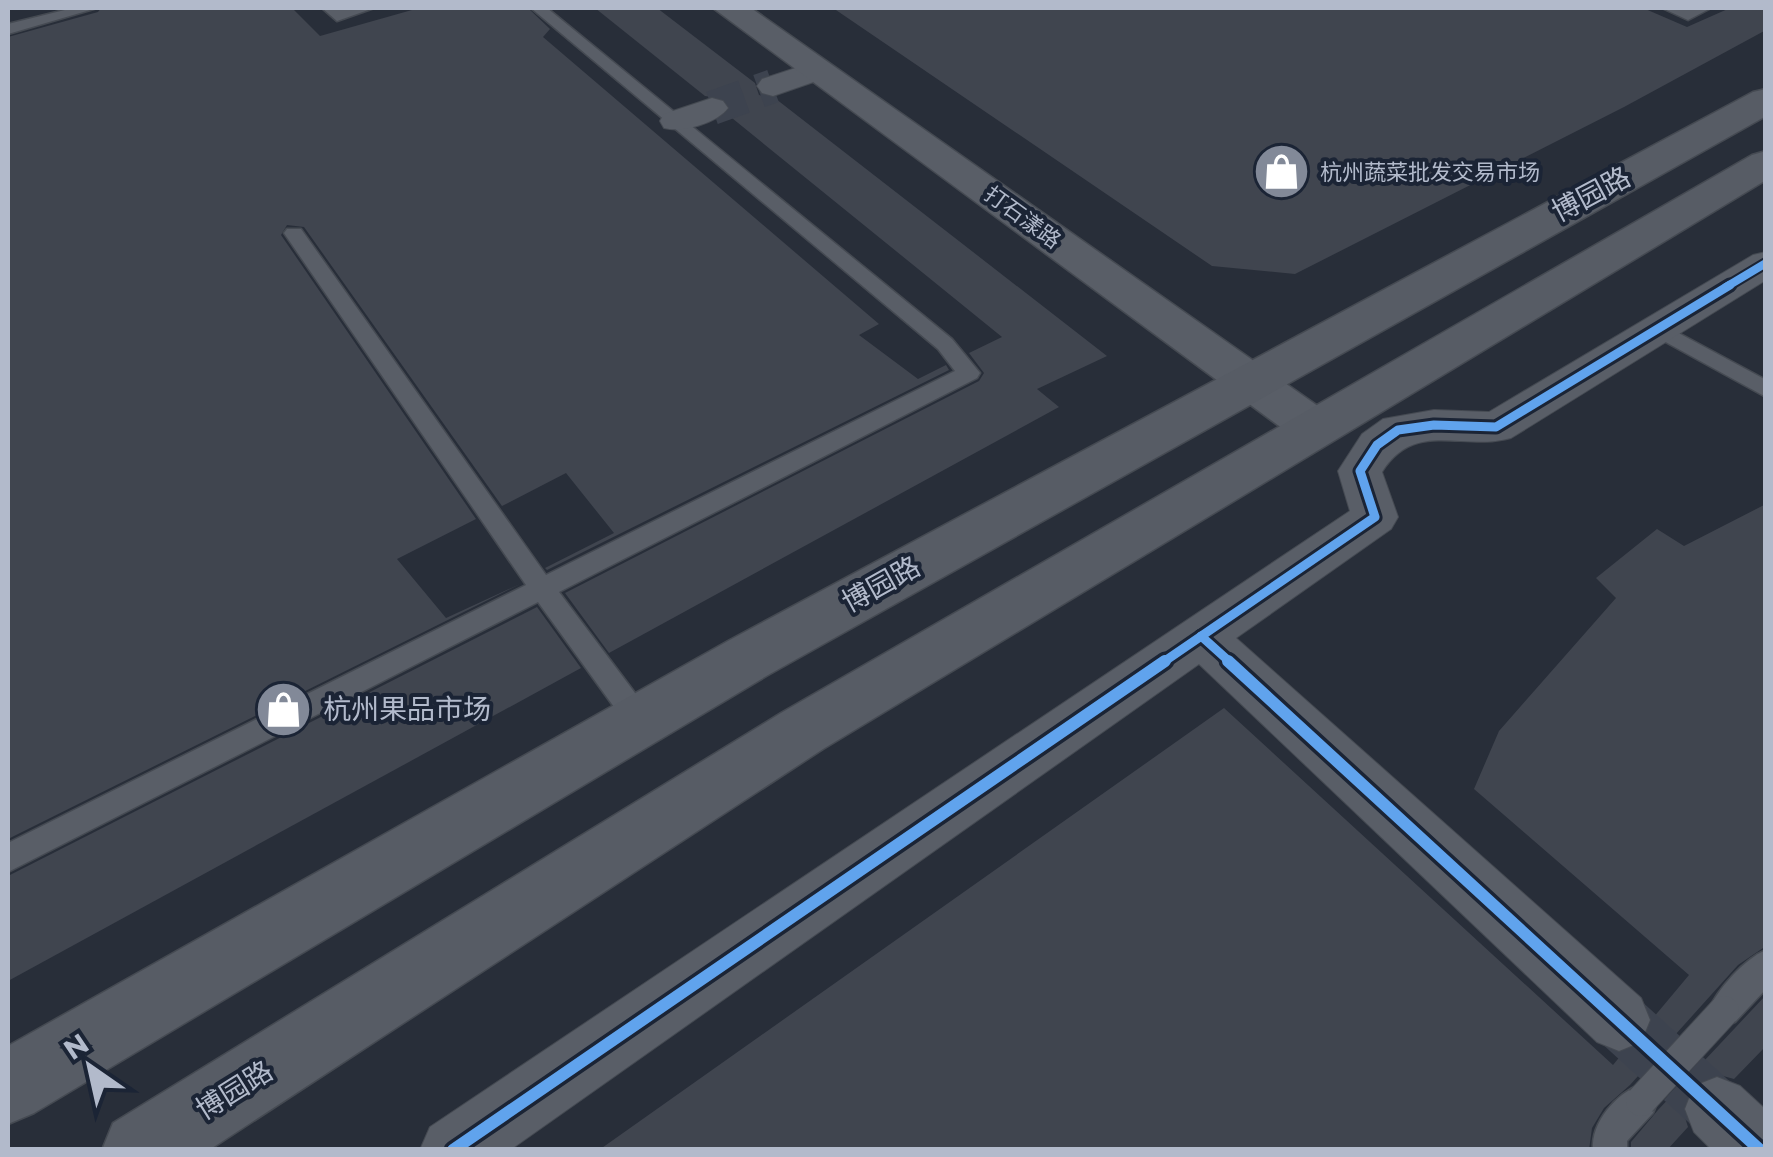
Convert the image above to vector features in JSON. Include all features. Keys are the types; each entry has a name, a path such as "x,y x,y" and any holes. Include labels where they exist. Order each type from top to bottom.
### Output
{"main road":[{"name":"博园路","path":"8,1087 640,722 1250,380 1766,100"},
{"name":"博园路","path":"140,1150 802,731 1766,163"}],"street":[{"name":"打石漾路","path":"730,8 1250,380 1332,418"},
{"path":"772,86 817,70"},
{"path":"676,121 712,108"},
{"path":"1332,418 1398,430 1434,425 1496,426 1766,263"},
{"path":"453,1150 1375,516 1360,471 1377,445 1398,430"},
{"path":"1201,636 1619,1020"}],"lane":[{"path":"8,29 89,8"},
{"path":"329,8 336,16 366,8"},
{"path":"8,858 969,374 945,344 538,8"},
{"path":"1670,8 1688,15 1703,8"},
{"path":"294,233 640,722"},
{"path":"1658,330 1766,390"},
{"path":"1610,1150 1609,1136 1766,966"}],"building":[{"name":"杭州果品市场","path":"101,8 292,8 320,36 419,8 528,8 550,29 543,37 879,324 859,335 918,379 946,365 949,370 547,570 614,533 566,473 502,506 304,227 287,225 281,235 476,519 397,559 446,618 520,584 8,839 8,37"},
{"path":"595,8 657,8 755,83 759,95 776,99 1107,356 1037,389 1059,407 609,653 565,593 979,381 984,373 969,353 1002,337 727,114 732,108 726,99 705,96"},
{"name":"杭州蔬菜批发交易市场","path":"833,8 1643,8 1687,27 1730,8 1766,8 1766,30 1624,107 1295,274 1212,266"},
{"path":"1766,504 1766,946 1738,965 1630,1085 1604,1108 1592,1128 1589,1150 599,1150 1224,708 1613,1065 1622,1054 1644,1043 1653,1018 1689,975 1474,789 1499,731 1616,598 1596,578 1657,529 1684,546"},
{"path":"537,607 581,668 8,981 8,876"},
{"path":"1766,995 1766,1046 1734,1079 1716,1074 1690,1085 1682,1108 1688,1127 1667,1150 1631,1150 1631,1142 1658,1110"}],"tunnel":[{"path":"712,108 773,86"},
{"path":"1619,1020 1717,1109"}],"cycle path":[{"path":"453,1150 1375,517 1360,471 1377,445 1398,430 1434,425 1496,427 1766,263"},
{"path":"1201,636 1760,1150"}],"place":[{"name":"杭州蔬菜批发交易市场","path":"1281,172"},
{"name":"杭州果品市场","path":"284,709"}]}
